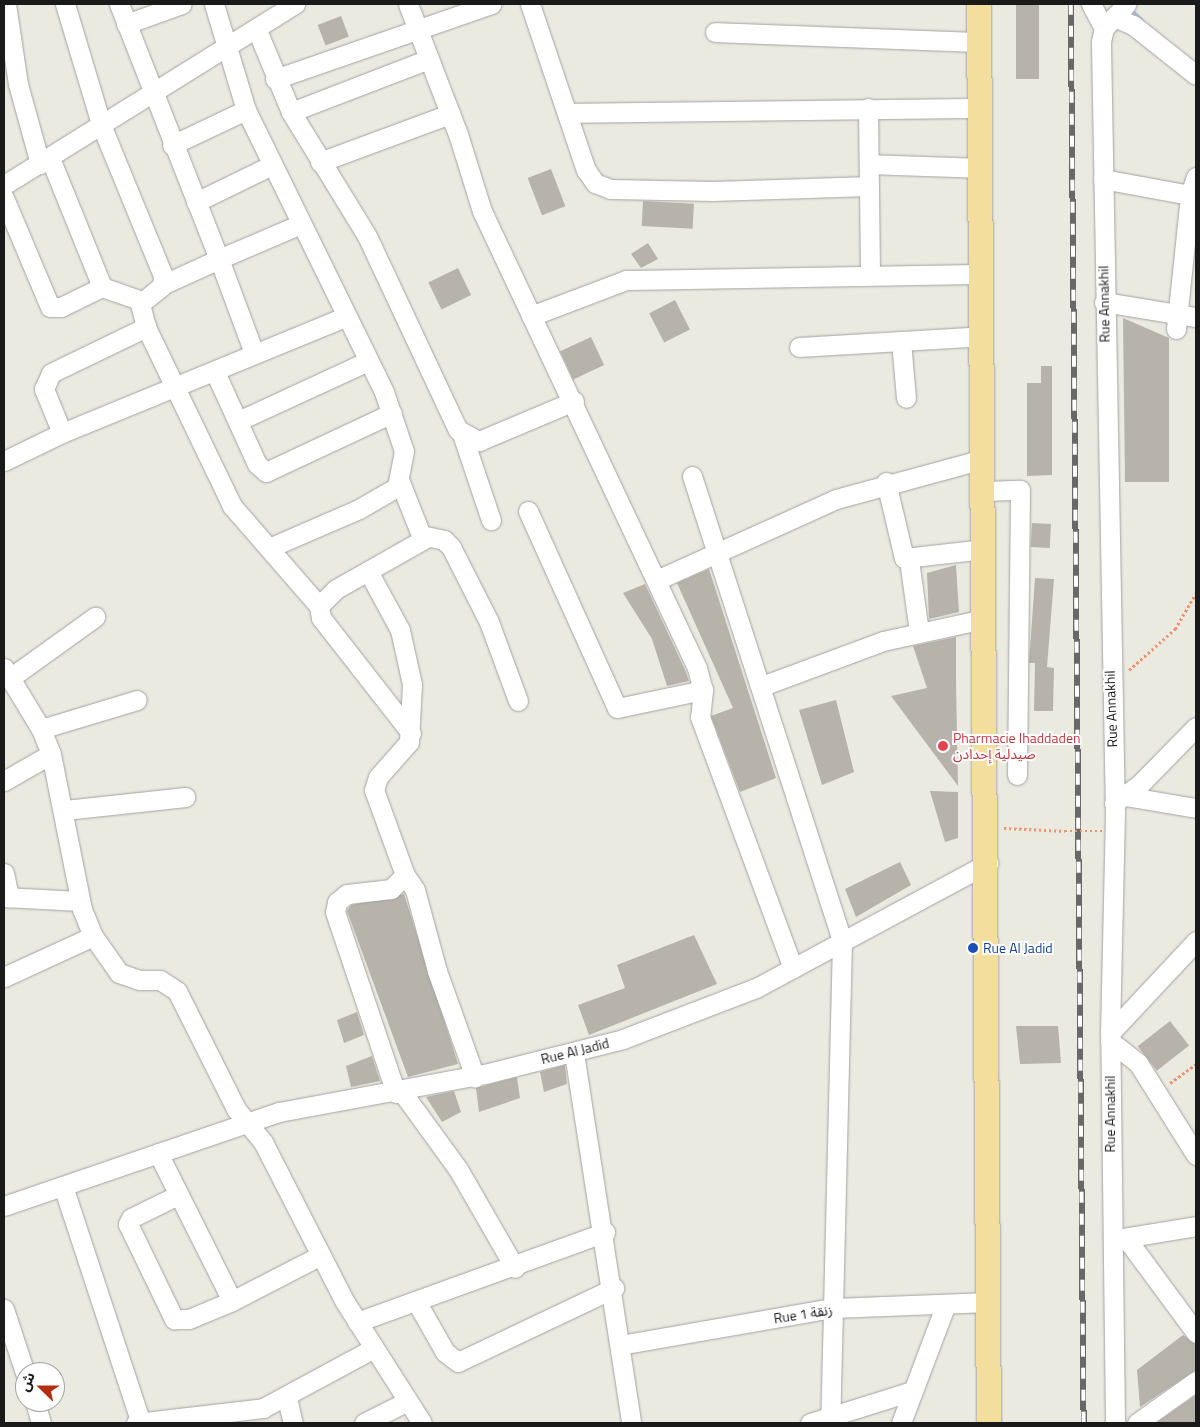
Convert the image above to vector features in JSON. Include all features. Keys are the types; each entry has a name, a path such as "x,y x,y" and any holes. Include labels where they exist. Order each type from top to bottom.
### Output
{"main road":[{"path":"979,4 988,863 989,1423"}],"street":[{"path":"6,4 18,84 45,161 102,287"},
{"path":"65,4 77,57 102,127 164,284"},
{"path":"119,4 152,96 196,202 254,353"},
{"path":"126,24 182,4"},
{"path":"214,4 226,49 246,110 392,413 404,451 400,482 410,514 426,538"},
{"path":"4,185 102,127 296,4"},
{"path":"408,4 450,114 482,211 659,578 703,690 700,717 792,968"},
{"path":"275,78 491,4"},
{"path":"530,4 586,170 602,186 714,191 869,186"},
{"path":"1092,4 1116,14 1133,25 1196,75"},
{"name":"Rue Annakhil","path":"1114,1423 1119,1239 1110,1037 1119,799 1110,688 1102,179 1116,14"},
{"path":"257,30 275,78 291,112 367,236 462,434 491,520"},
{"path":"715,32 980,42"},
{"path":"291,112 429,59"},
{"path":"868,108 870,273"},
{"path":"568,113 980,108"},
{"path":"172,145 246,110"},
{"path":"320,162 450,114"},
{"path":"869,164 981,168"},
{"path":"196,202 272,165"},
{"path":"1102,179 1193,186 1175,320"},
{"path":"4,198 50,308 61,307 102,287 142,301"},
{"path":"142,301 164,284 301,224"},
{"path":"531,316 626,280 870,273 981,274"},
{"path":"142,301 146,327 232,506 259,540 271,547 319,606 321,618 411,733"},
{"path":"1104,302 1175,320 1196,317"},
{"path":"4,461 62,433 174,385 250,359 254,353 345,317"},
{"path":"62,433 46,399 46,379 59,367 146,327"},
{"path":"799,347 982,336"},
{"path":"901,341 906,398"},
{"path":"238,421 368,361"},
{"path":"215,372 257,464 266,472 392,413"},
{"path":"462,434 479,441 574,401"},
{"path":"659,578 836,499 886,482 983,459"},
{"path":"692,476 719,551 842,941 830,1421"},
{"path":"271,547 359,509 400,482"},
{"path":"886,482 900,552 909,560 919,632"},
{"path":"983,491 1020,490 1017,775"},
{"path":"528,511 617,708 703,690"},
{"path":"319,606 368,571 426,538 444,540 451,548 488,622 518,701"},
{"path":"909,560 984,549"},
{"path":"368,571 390,608 408,655 411,733 404,752 378,777 374,790 405,875 415,890 434,962 475,1076"},
{"path":"94,617 7,673 41,729 51,754 65,810 80,901 93,936 119,973 138,980 160,980 177,991 236,1109 263,1142 357,1322 422,1423"},
{"path":"762,686 862,647 919,632 984,619"},
{"path":"41,729 137,700"},
{"path":"1119,799 1196,727"},
{"path":"4,781 51,754"},
{"path":"65,810 185,797"},
{"path":"1119,799 1196,808"},
{"name":"Rue Al Jadid","path":"4,1206 300,1107 399,1092 574,1053 691,1015 792,968 988,863"},
{"path":"4,873 6,897 80,901"},
{"path":"405,875 391,889 347,894 337,902 335,912 399,1092 463,1177 515,1268"},
{"path":"4,977 93,936"},
{"path":"1196,941 1110,1037 1138,1063 1196,1155"},
{"path":"574,1053 614,1288 631,1423"},
{"path":"158,1153 176,1196 232,1301"},
{"path":"63,1186 141,1423"},
{"path":"176,1196 131,1218 128,1224 174,1319 189,1319 232,1301 321,1254"},
{"path":"1196,1226 1119,1239 1196,1333"},
{"path":"357,1322 515,1268 605,1232"},
{"path":"416,1302 445,1352 458,1362 614,1288"},
{"name":"Rue 1 زنقة","path":"620,1345 833,1308 989,1302"},
{"path":"902,1423 946,1304"},
{"path":"4,1309 21,1362"},
{"path":"136,1423 248,1412 287,1398 374,1348"},
{"path":"1137,1423 1196,1381"},
{"path":"810,1423 830,1421 912,1392"},
{"path":"287,1398 293,1423"},
{"path":"364,1423 408,1401"}],"path":[{"path":"1110,688 1175,629 1196,593"},
{"path":"987,828 1103,831"},
{"path":"1157,1093 1196,1064"}],"building":[{"path":"1016,4 1039,4 1039,79 1016,79"},
{"path":"341,16 349,37 326,45 318,25"},
{"path":"551,169 565,206 542,215 528,178"},
{"path":"643,201 694,204 693,229 642,226"},
{"path":"648,243 658,259 641,268 631,254"},
{"path":"458,268 471,295 441,309 428,282"},
{"path":"675,300 690,329 664,343 649,313"},
{"path":"1123,318 1169,338 1169,482 1125,482"},
{"path":"591,337 604,365 573,379 560,351"},
{"path":"1041,366 1052,366 1052,475 1027,476 1027,383 1041,383"},
{"path":"1032,523 1051,524 1050,548 1031,547"},
{"path":"956,565 959,612 929,619 927,573"},
{"path":"709,569 776,778 740,792 711,716 733,708 677,583"},
{"path":"1035,578 1054,579 1047,667 1054,668 1053,711 1034,711 1035,663 1029,663"},
{"path":"645,584 689,681 667,686 652,639 623,593"},
{"path":"956,637 958,786 891,696 927,688 913,646"},
{"path":"836,700 854,772 822,785 799,710"},
{"path":"930,791 958,792 958,838 945,842"},
{"path":"900,862 911,885 856,917 845,889"},
{"path":"404,894 458,1064 408,1077 347,911 351,905"},
{"path":"694,935 717,984 589,1035 578,1005 625,988 617,965"},
{"path":"357,1012 364,1035 344,1043 337,1020"},
{"path":"1170,1021 1189,1045 1157,1071 1138,1046"},
{"path":"1016,1026 1058,1026 1061,1063 1020,1064"},
{"path":"372,1056 380,1081 351,1087 346,1066"},
{"path":"565,1065 567,1084 544,1092 540,1072"},
{"path":"517,1077 520,1098 479,1112 476,1088"},
{"path":"454,1091 461,1112 442,1122 426,1097"},
{"path":"1183,1335 1196,1344 1196,1370 1140,1407 1137,1370"},
{"path":"1196,1395 1196,1423 1156,1423"}],"waterway":[{"path":"1129,8 1141,20"}],"railway":[{"path":"1071,4 1084,1423"}],"place":[{"name":"Pharmacie Ihaddaden صيدلية إحدادن","path":"943,746"},
{"name":"Rue Al Jadid","path":"973,948"}]}
